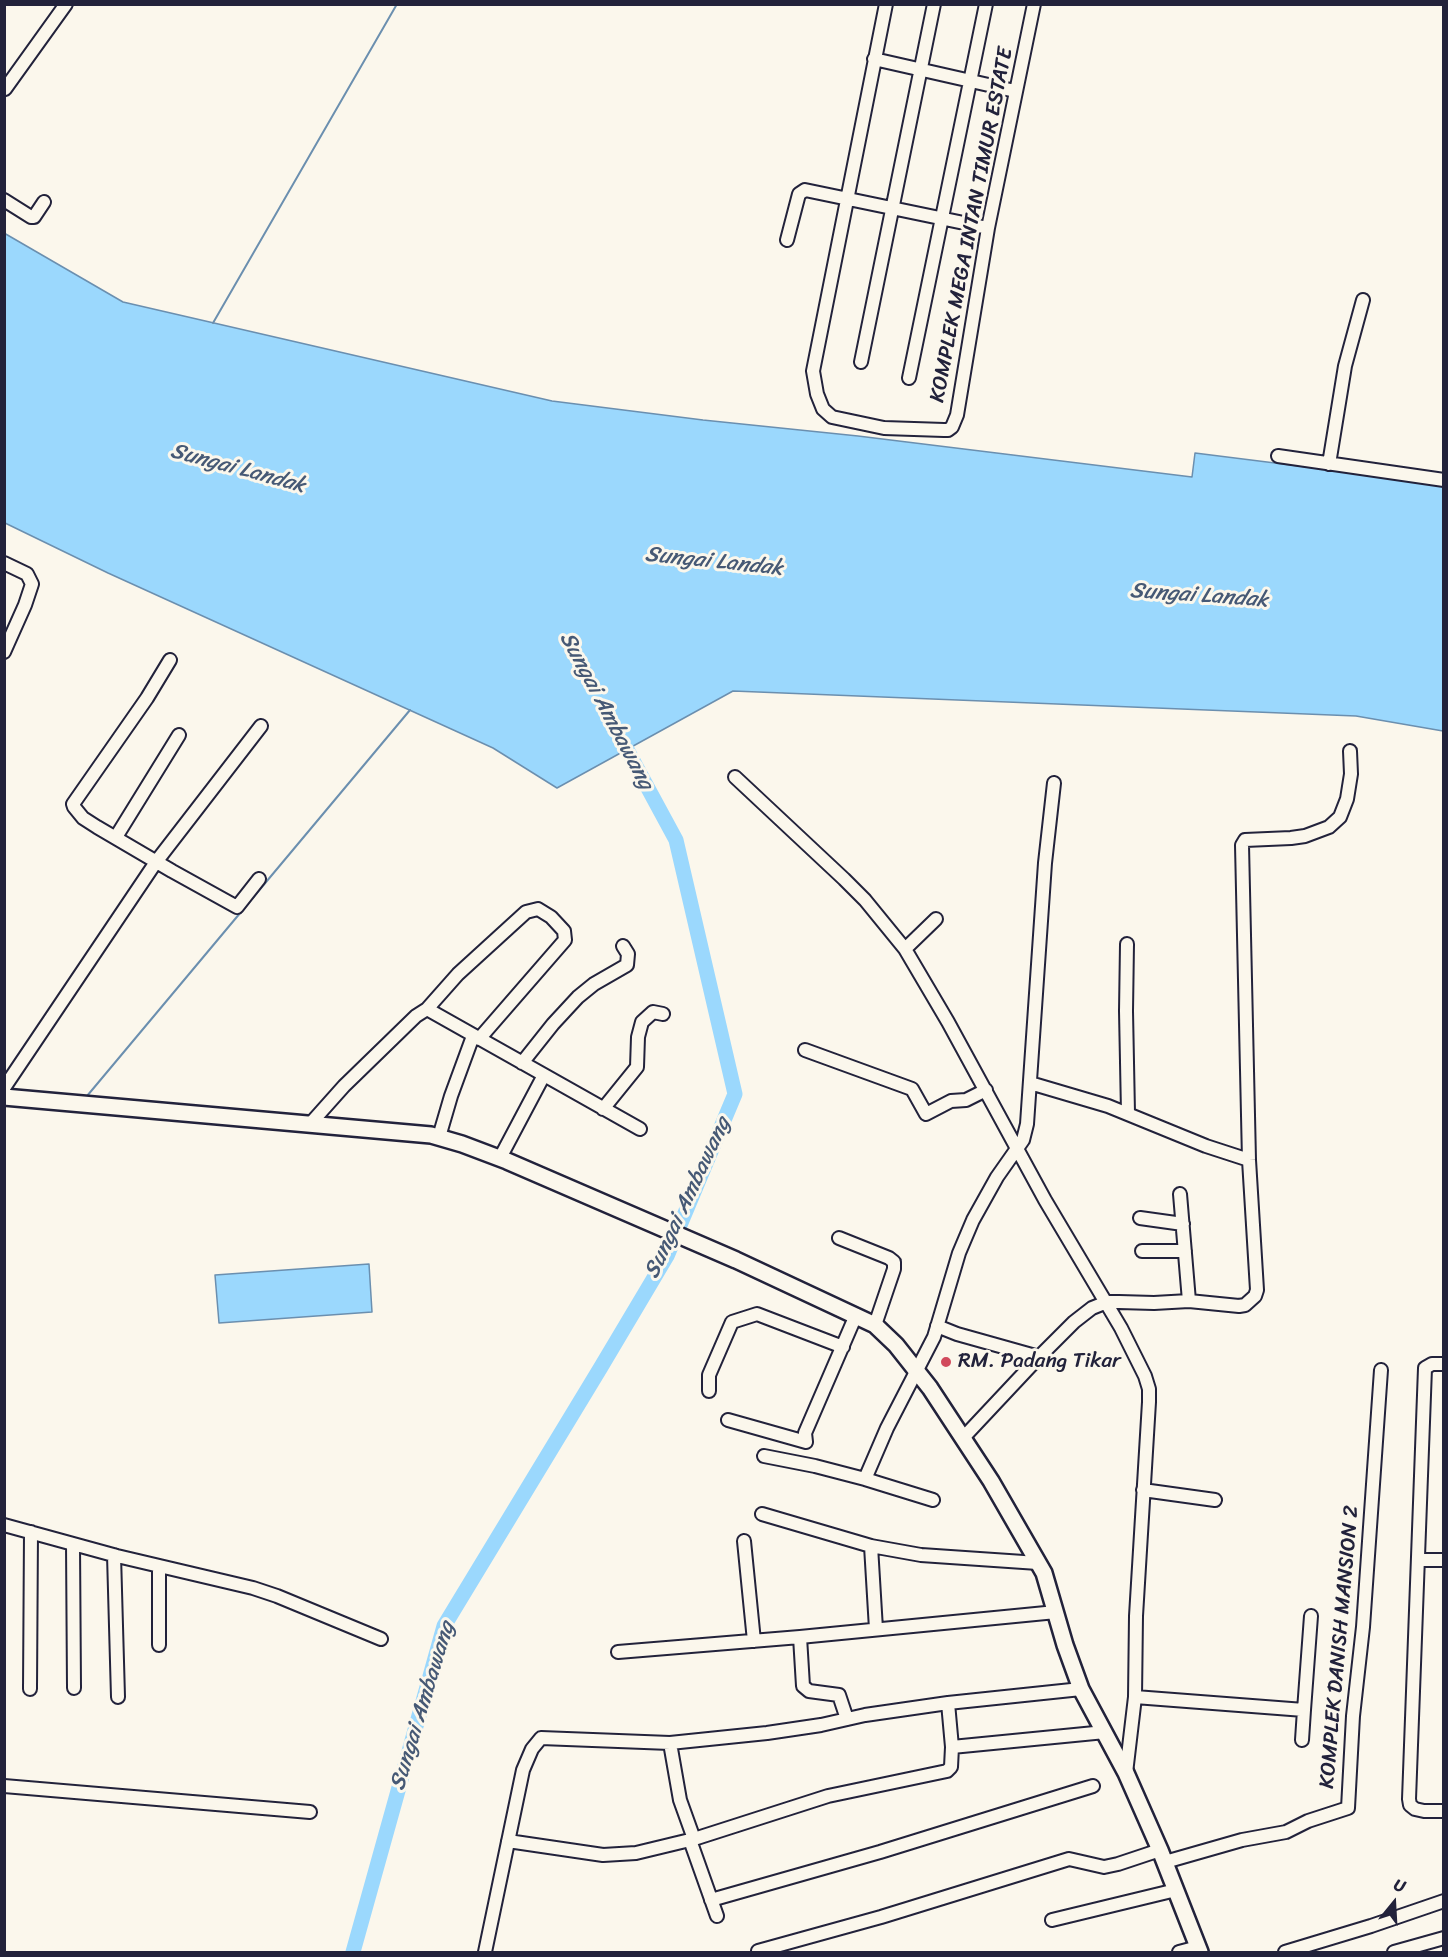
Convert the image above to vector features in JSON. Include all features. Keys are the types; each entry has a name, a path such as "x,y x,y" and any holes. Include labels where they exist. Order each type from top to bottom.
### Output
{"main road":[{"path":"4,1097 311,1123 439,1137 500,1158 736,1260 875,1325 917,1370 963,1437 1013,1517 1049,1584 1065,1645 1081,1689 1126,1773 1199,1950"}],"street":[{"path":"5,89 66,4"},
{"path":"846,199 886,4"},
{"path":"861,362 934,4"},
{"path":"909,378 986,4"},
{"name":"KOMPLEK MEGA INTAN TIMUR ESTATE","path":"846,199 813,370 817,394 823,409 832,417 841,420 885,428 944,430 952,427 957,414 988,228 1034,4"},
{"path":"874,59 1015,90"},
{"path":"787,240 801,191 805,190 988,228"},
{"path":"4,200 31,218 44,202"},
{"path":"1329,464 1345,366 1363,300"},
{"path":"1278,456 1443,480"},
{"path":"4,563 27,574 32,584 4,652"},
{"path":"170,660 147,698 74,804 77,812 83,818 156,862 237,907 260,879"},
{"path":"4,1088 156,862 261,726"},
{"path":"116,837 179,735"},
{"path":"963,1437 1081,1315 1107,1302 1189,1302 1239,1306 1255,1296 1257,1290 1249,1160 1242,845 1245,840 1291,838 1329,827 1340,817 1347,799 1351,774 1350,751"},
{"path":"735,777 865,900 905,949 928,986 1017,1149 1107,1302 1149,1389 1136,1616 1135,1697 1126,1773"},
{"path":"865,1479 887,1428 929,1349 959,1253 973,1220 1025,1134 1045,863 1054,783"},
{"path":"311,1123 344,1086 416,1016 427,1009 458,974 526,912 538,909 551,917 564,931 565,940 476,1038 451,1096 439,1137"},
{"path":"905,949 936,919"},
{"path":"1127,944 1128,1113"},
{"path":"522,1063 578,997 594,984 627,965 628,954 623,946"},
{"path":"427,1009 640,1129"},
{"path":"603,1109 637,1067 638,1037 642,1022 653,1012 663,1014"},
{"path":"805,1050 912,1089 926,1114 951,1101 966,1100 986,1090"},
{"path":"500,1158 544,1075"},
{"path":"1030,1083 1128,1113 1206,1146 1249,1160"},
{"path":"1180,1194 1189,1302"},
{"path":"1140,1218 1183,1224"},
{"path":"839,1238 894,1262 894,1269 875,1325"},
{"path":"1142,1251 1185,1251"},
{"path":"709,1391 709,1375 732,1322 757,1314 843,1347"},
{"path":"728,1420 806,1442 805,1433 856,1315"},
{"path":"937,1326 957,1334 1039,1357"},
{"path":"1443,1364 1427,1365 1425,1371 1408,1799 1410,1805 1415,1809 1443,1811"},
{"name":"KOMPLEK DANISH MANSION 2","path":"1162,1856 1286,1832 1308,1821 1347,1808 1353,1716 1364,1627 1381,1370"},
{"path":"764,1456 865,1479 933,1500"},
{"path":"1143,1490 1215,1500"},
{"path":"762,1514 871,1546 921,1555 1038,1563"},
{"path":"4,1526 277,1596 381,1639"},
{"path":"30,1689 32,1532"},
{"path":"744,1541 754,1641"},
{"path":"73,1544 74,1688"},
{"path":"871,1546 876,1629"},
{"path":"114,1555 118,1697"},
{"path":"1418,1560 1443,1560"},
{"path":"159,1566 159,1645"},
{"path":"618,1652 1056,1612"},
{"path":"1302,1740 1311,1616"},
{"path":"800,1637 803,1686 808,1691 839,1695 848,1719"},
{"path":"485,1953 523,1770 532,1749 542,1738 670,1743 767,1733 948,1703 1081,1689"},
{"path":"1135,1697 1304,1710"},
{"path":"508,1841 614,1855 651,1850 828,1796 947,1771 951,1767 952,1747 948,1703"},
{"path":"952,1747 1105,1732"},
{"path":"670,1743 681,1800 717,1916"},
{"path":"4,1786 310,1812"},
{"path":"711,1900 880,1852 1093,1786"},
{"path":"758,1951 881,1917 1069,1859 1104,1867 1162,1856"},
{"path":"1052,1920 1176,1890"},
{"path":"1285,1953 1443,1901"},
{"path":"1394,1953 1443,1938"},
{"path":"1179,1953 1199,1950"}],"water":[{"name":"Sungai Landak","path":"4,233 123,302 552,401 1192,477 1195,453 1443,484 1443,731 1356,716 733,691 557,788 493,748 108,573 5,523"},
{"path":"369,1264 372,1312 219,1323 215,1275"}],"waterway":[{"path":"213,323 397,4"},
{"path":"87,1096 410,710"},
{"name":"Sungai Ambawang","path":"353,1952 444,1626 667,1256 735,1094 676,840 617,731"}],"place":[{"name":"RM. Padang Tikar","path":"946,1362"}]}
